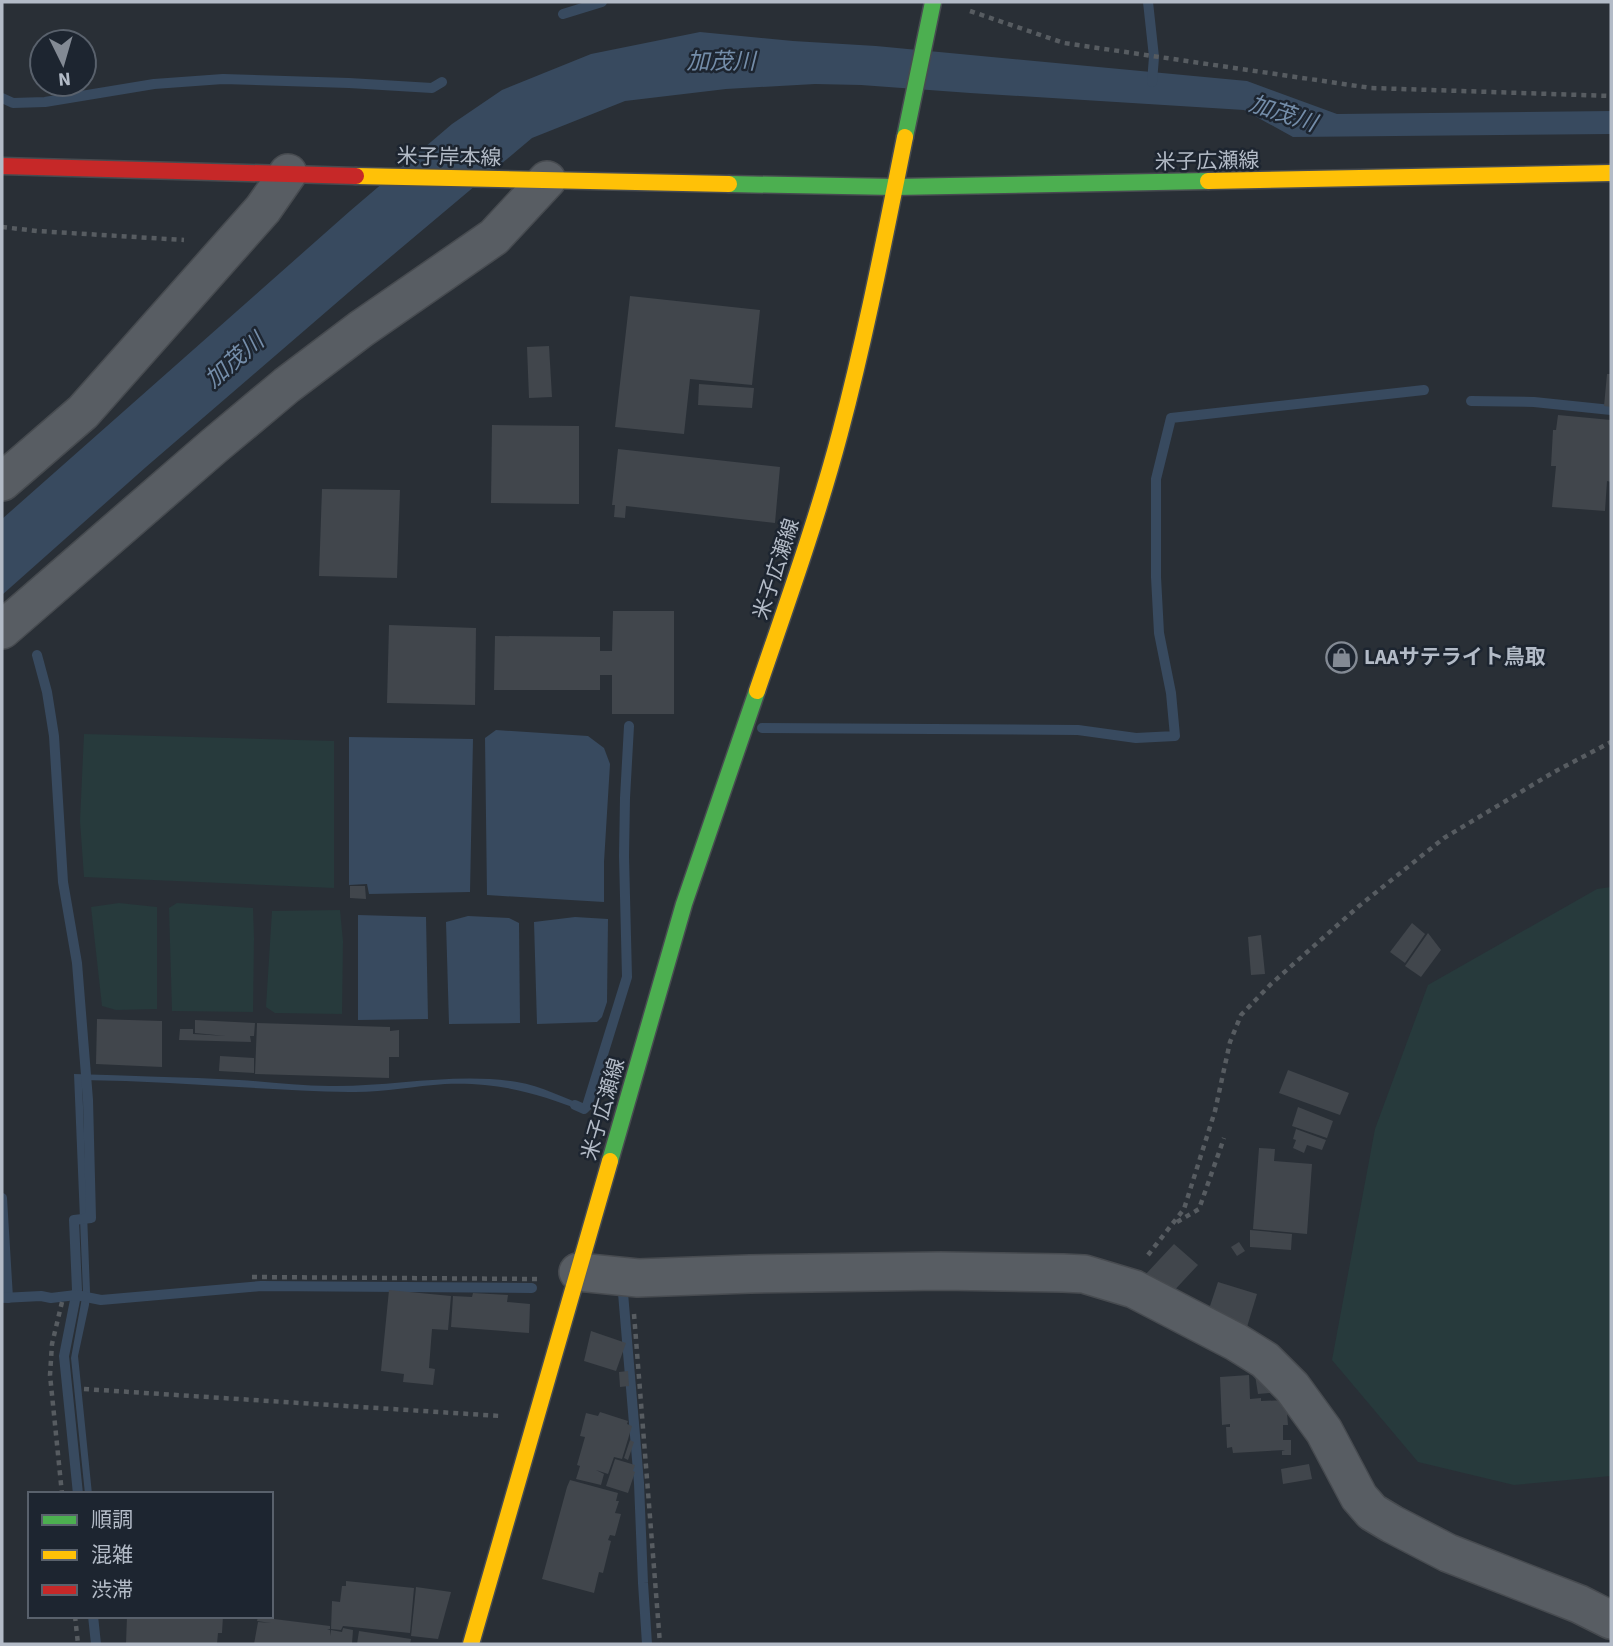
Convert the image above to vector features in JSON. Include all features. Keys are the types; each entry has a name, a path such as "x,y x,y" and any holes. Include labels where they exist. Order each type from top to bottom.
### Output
{"main road":[{"path":"895,187 933,2"},
{"name":"米子岸本線","path":"2,166 507,180 895,187"},
{"name":"米子広瀬線","path":"471,1644 684,904 806,547 840,434 869,316 895,187 1611,173"}],"street":[{"path":"2,482 83,412 263,209 288,173"},
{"path":"2,630 287,385 361,329 494,237 547,180"},
{"path":"576,1278 941,1271 1063,1273 1084,1274 1134,1289 1265,1360 1292,1387 1324,1431 1359,1497 1372,1512 1448,1553 1579,1604 1611,1620"}],"path":[{"path":"967,10 1064,43 1371,88 1611,96"},
{"path":"2,227 184,240"},
{"path":"1117,1284 1152,1251 1184,1209 1215,1111 1230,1042 1241,1015 1271,984 1359,906 1444,838 1554,772 1611,742"},
{"path":"1172,1224 1199,1209 1224,1138"},
{"path":"252,1277 576,1278"},
{"path":"62,1302 52,1344 50,1375 62,1492"},
{"path":"634,1312 660,1644"},
{"path":"84,1389 536,1420"},
{"path":"75,1618 78,1644"}],"shaded area":[{"path":"84,734 334,741 334,888 84,877 80,821"},
{"path":"1611,887 1611,1476 1514,1485 1418,1462 1332,1360 1375,1129 1428,985 1597,889"},
{"path":"119,903 157,907 157,1009 116,1010 102,1006 91,907"},
{"path":"177,903 253,908 253,1012 172,1011 169,908"},
{"path":"340,910 343,941 342,1014 275,1013 266,1007 272,911"}],"water":[{"name":"加茂川","path":"700,32 1247,81 1337,114 1611,111 1611,134 1293,137 1244,110 861,85 815,84 726,89 625,101 532,138 146,467 2,595 2,519 452,124 502,90 591,54"},
{"path":"496,730 588,736 604,748 610,764 604,902 487,895 485,738"},
{"path":"349,737 473,739 470,892 369,894 367,884 349,885"},
{"path":"358,915 426,917 428,1019 358,1020"},
{"path":"468,916 509,918 519,923 520,1023 449,1024 446,922"},
{"path":"575,917 608,919 607,1002 602,1017 597,1022 537,1024 534,922"},
{"path":"74,1074 330,1086 494,1079 535,1086 587,1107 586,1112 517,1090 465,1084 349,1092 82,1080 90,1292 78,1356 92,1492 85,1492 71,1358 83,1292"}],"building":[{"path":"630,296 760,310 752,385 690,379 684,434 615,427"},
{"path":"549,346 552,397 529,398 527,347"},
{"path":"1607,374 1611,374 1611,407 1604,406"},
{"path":"699,384 754,388 752,408 698,405"},
{"path":"1558,415 1611,420 1611,482 1607,481 1605,511 1552,507 1556,466 1551,466 1553,430 1556,430"},
{"path":"492,425 579,426 579,504 491,503"},
{"path":"618,449 780,467 775,523 626,506 625,518 614,517 615,505 612,505"},
{"path":"322,489 400,490 397,578 319,576"},
{"path":"613,611 674,611 674,714 612,714 612,675 600,675 600,690 494,690 495,636 600,637 600,651 612,651"},
{"path":"389,625 476,628 475,705 387,703"},
{"path":"350,886 365,886 366,899 350,898"},
{"path":"1412,923 1425,934 1405,963 1390,952"},
{"path":"1428,933 1441,950 1421,977 1405,966"},
{"path":"1261,935 1265,974 1251,975 1248,937"},
{"path":"97,1019 162,1021 162,1067 96,1064"},
{"path":"195,1020 255,1023 254,1036 250,1036 251,1042 179,1040 180,1029 193,1029 193,1034 226,1036 195,1033"},
{"path":"257,1023 390,1027 390,1031 399,1030 399,1057 389,1057 389,1078 255,1074"},
{"path":"220,1056 254,1058 254,1073 219,1071"},
{"path":"1288,1070 1349,1093 1340,1115 1279,1093"},
{"path":"1298,1107 1333,1121 1327,1138 1292,1126"},
{"path":"1296,1129 1326,1140 1322,1150 1307,1145 1304,1153 1293,1148"},
{"path":"1259,1148 1275,1149 1274,1161 1312,1164 1307,1234 1253,1229"},
{"path":"1250,1230 1292,1234 1291,1250 1250,1247"},
{"path":"1239,1242 1245,1251 1237,1256 1231,1247"},
{"path":"1174,1244 1198,1265 1169,1296 1145,1275"},
{"path":"1218,1282 1257,1294 1247,1327 1207,1315"},
{"path":"389,1290 451,1296 448,1330 432,1329 429,1368 435,1369 433,1385 403,1382 404,1374 381,1371"},
{"path":"473,1293 508,1295 507,1302 530,1304 529,1333 451,1327 453,1296 472,1297"},
{"path":"591,1331 626,1343 616,1371 584,1361"},
{"path":"628,1371 629,1386 620,1387 619,1372"},
{"path":"1249,1375 1250,1399 1286,1400 1288,1425 1283,1425 1283,1440 1291,1440 1291,1455 1282,1455 1285,1450 1233,1453 1232,1447 1227,1448 1226,1427 1230,1427 1230,1424 1222,1425 1220,1377"},
{"path":"1255,1375 1281,1392 1258,1394"},
{"path":"600,1412 628,1421 627,1424 632,1426 622,1459 614,1457 608,1474 596,1470 604,1474 601,1485 576,1479 585,1437 580,1436 586,1413 598,1416"},
{"path":"630,1440 634,1442 628,1460 624,1458"},
{"path":"615,1459 635,1465 628,1493 606,1486"},
{"path":"1309,1464 1312,1479 1283,1484 1281,1469"},
{"path":"570,1480 618,1493 616,1501 619,1501 615,1513 621,1514 615,1536 610,1535 608,1540 611,1541 603,1573 599,1572 594,1593 542,1579"},
{"path":"346,1581 414,1588 410,1633 343,1626 341,1630 331,1629 332,1601 340,1602 342,1586 346,1586"},
{"path":"416,1587 451,1592 438,1639 411,1636"},
{"path":"127,1618 223,1618 222,1633 218,1633 217,1644 126,1644"},
{"path":"258,1618 266,1618 330,1626 327,1630 330,1630 331,1636 331,1630 353,1630 352,1644 254,1644 258,1622 271,1623 257,1621"},
{"path":"359,1631 411,1639 410,1644 357,1644"}],"waterway":[{"path":"563,14 602,2"},
{"path":"1148,2 1154,57 1152,82"},
{"path":"2,98 13,103 45,102 154,84 223,79 432,88 442,82"},
{"path":"762,728 1078,730 1136,738 1175,736 1171,693 1159,633 1156,577 1156,479 1171,418 1424,390"},
{"path":"1471,401 1534,402 1611,410"},
{"path":"37,655 47,692 54,736 63,882 77,963 88,1100 91,1218 74,1220 77,1290 64,1356 78,1492"},
{"path":"575,1105 584,1109 587,1106 627,977 624,856 629,726"},
{"path":"2,1198 8,1298"},
{"path":"2,1298 76,1295 101,1300 261,1286 532,1288"},
{"path":"623,1293 639,1483 647,1644"},
{"path":"93,1618 96,1644"}],"traffic: fast":[{"path":"905,137 933,2"},
{"path":"729,184 895,187 1208,181"},
{"path":"610,1161 684,904 757,691"}],"traffic: slow":[{"path":"757,691 840,433 867,322 905,137"},
{"path":"1208,181 1611,173"},
{"path":"356,176 729,184"},
{"path":"471,1644 610,1161"}],"traffic: jam":[{"path":"2,166 356,176"}],"place":[{"name":"LAAサテライト鳥取","path":"1341,657"}]}
